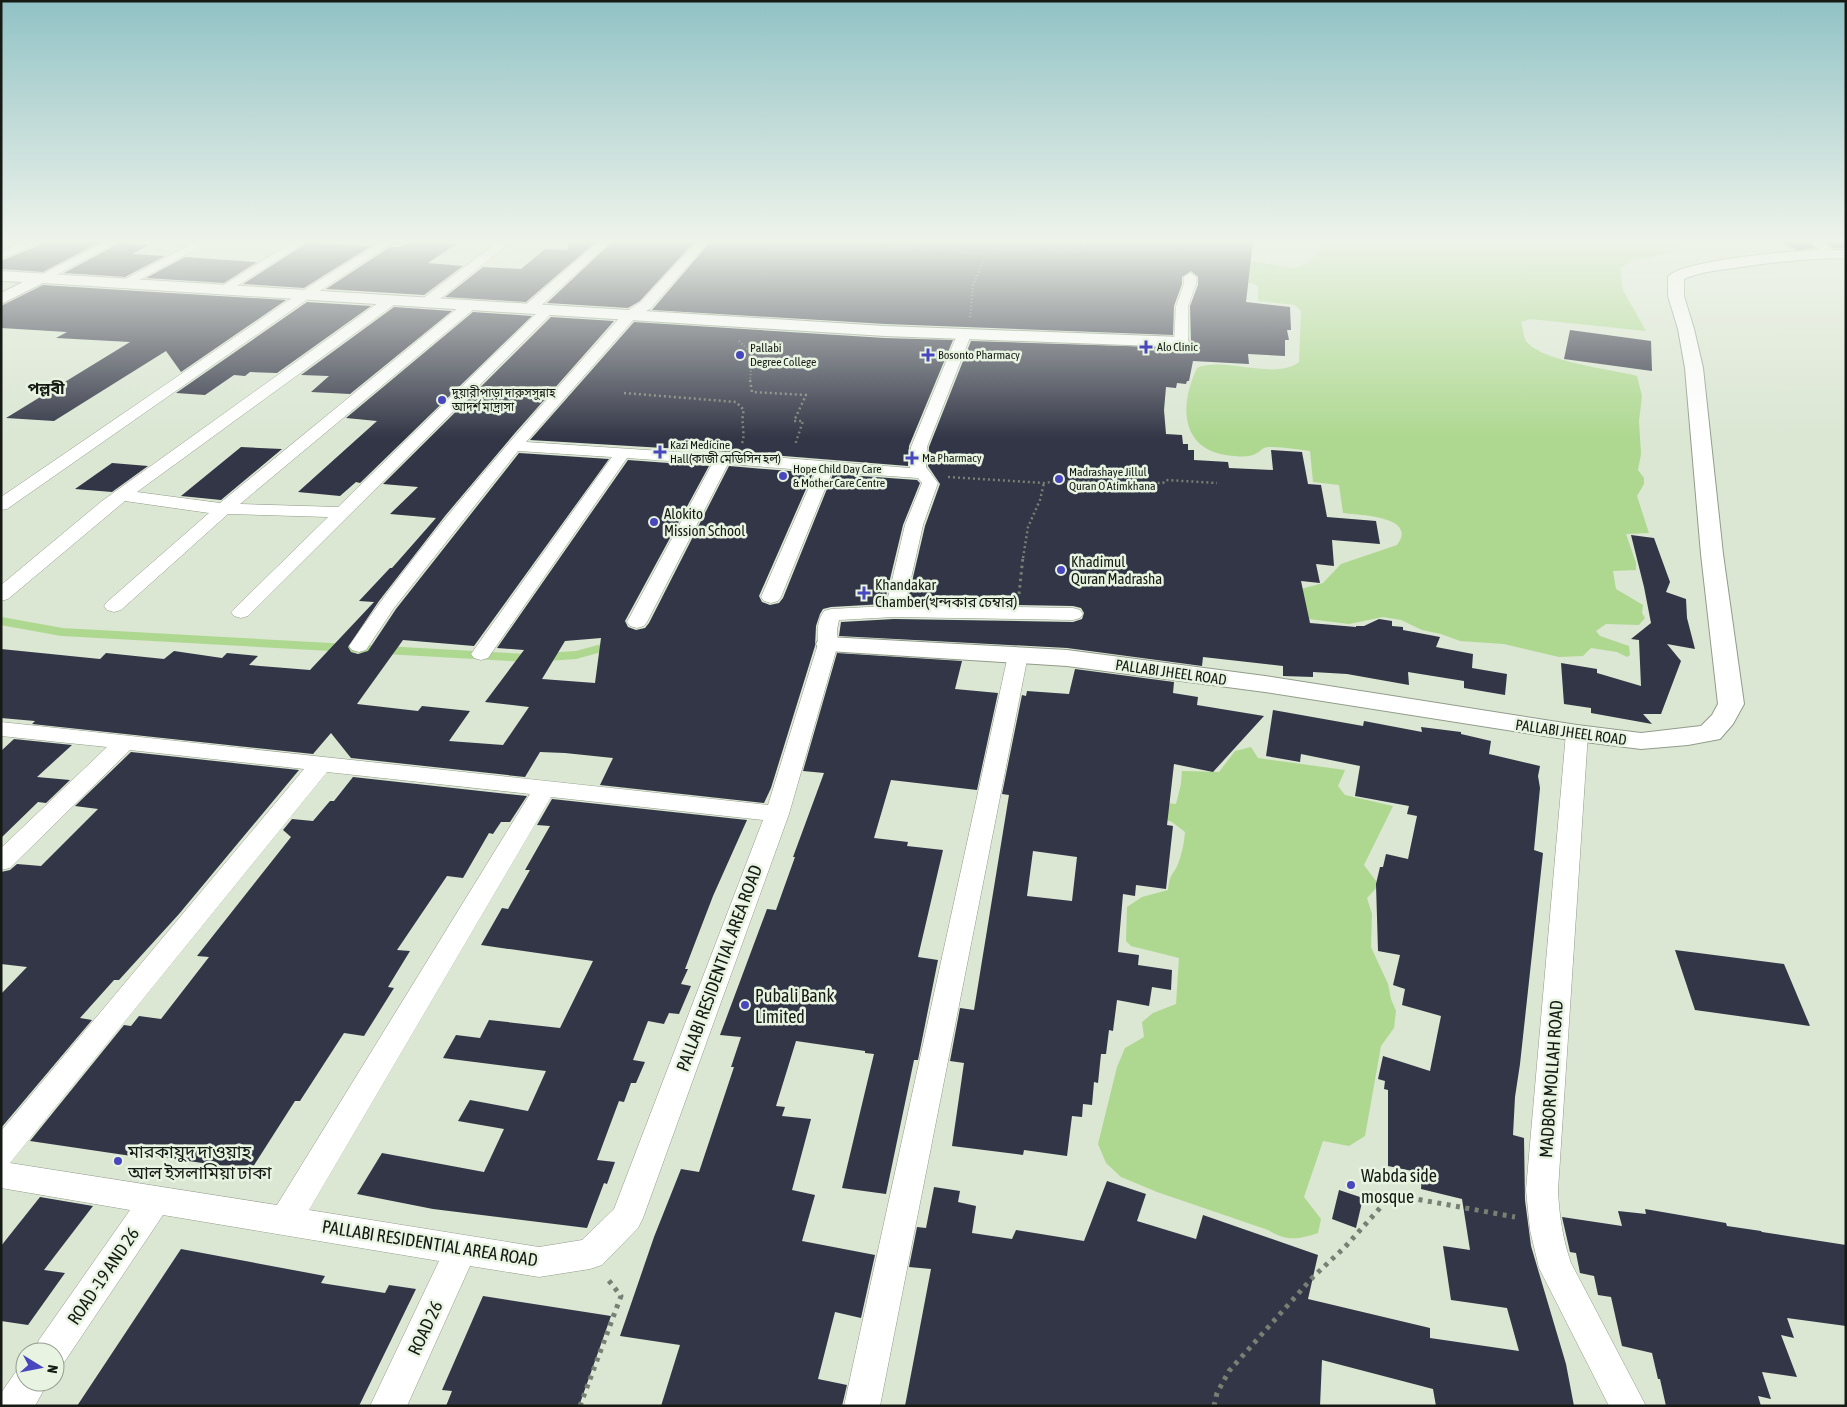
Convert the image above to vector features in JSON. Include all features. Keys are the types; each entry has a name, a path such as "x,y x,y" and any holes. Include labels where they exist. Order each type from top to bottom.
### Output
{"street":[{"path":"1,505 288,307"},
{"path":"1,595 122,495 382,307"},
{"path":"114,606 224,509 467,307"},
{"path":"478,307 967,335 1181,342 1182,307"},
{"path":"528,310 532,307"},
{"path":"358,646 387,605 514,446 629,316 643,307"},
{"name":"PALLABI JHEEL ROAD","path":"828,644 1076,659 1265,684 1641,742 1710,733 1724,718 1731,704 1712,554 1694,368 1679,307"},
{"path":"241,612 547,311"},
{"path":"967,335 919,447 918,465 930,484 914,525 894,611 1073,614"},
{"path":"514,446 728,459 924,474"},
{"path":"481,654 623,453"},
{"path":"637,622 728,459"},
{"path":"771,597 826,466"},
{"path":"122,495 224,509 342,512"},
{"name":"PALLABI RESIDENTIAL AREA ROAD","path":"1,1175 539,1262 590,1254 626,1218 777,814 828,644 827,630 831,615 894,611"},
{"path":"862,1406 1018,655"},
{"path":"1,729 777,814"},
{"name":"MADBOR MOLLAH ROAD","path":"1577,733 1542,1190 1543,1222 1548,1246 1556,1268 1628,1406"},
{"path":"1,862 124,743"},
{"path":"1,1153 321,764"},
{"path":"285,1221 545,788"},
{"name":"ROAD -19 AND 26","path":"58,1342 155,1200"},
{"name":"ROAD 26","path":"388,1406 461,1250"},
{"path":"14,1406 23,1392"}],"path":[{"path":"967,335 970,307"},
{"path":"736,322 732,333 752,354 750,383 752,392 807,396 794,421 802,421 794,452 785,464"},
{"path":"624,393 736,402 744,410 742,415 744,420 742,434 744,438 728,459"},
{"path":"924,474 1044,483 1057,481 1163,483 1166,480 1217,483"},
{"path":"1018,612 1026,535 1035,507 1044,491 1044,483"},
{"path":"1214,1406 1217,1393 1228,1371 1389,1198 1405,1197 1543,1222"},
{"path":"580,1406 621,1296 590,1254"}],"shaded area":[{"path":"1297,307 1632,307 1646,331 1530,319 1521,322 1526,341 1534,348 1546,354 1578,364 1637,376 1642,396 1639,421 1641,454 1638,470 1644,478 1644,484 1637,496 1649,533 1626,534 1636,563 1636,570 1613,571 1616,589 1643,605 1642,613 1645,618 1639,625 1606,624 1596,631 1600,636 1629,646 1630,655 1627,657 1617,652 1591,648 1583,656 1559,657 1504,644 1460,641 1422,630 1401,620 1383,617 1349,624 1293,617 1297,590 1323,583 1341,564 1397,545 1402,535 1400,528 1384,519 1343,513 1339,485 1313,482 1310,451 1268,447 1263,448 1258,453 1246,456 1217,453 1204,447 1194,437 1186,413 1187,398 1197,368 1208,365 1221,365 1277,369 1289,367 1299,362 1301,311"},
{"path":"1251,747 1258,758 1345,770 1338,786 1345,795 1393,806 1364,865 1379,885 1367,898 1372,914 1371,947 1388,984 1396,1011 1394,1028 1381,1046 1365,1136 1349,1146 1323,1141 1304,1197 1321,1219 1318,1233 1298,1238 1281,1236 1157,1192 1121,1177 1106,1163 1098,1144 1117,1067 1125,1048 1144,1037 1142,1022 1153,1013 1176,1004 1179,958 1131,946 1126,941 1127,907 1142,897 1168,890 1170,878 1181,856 1185,832 1172,822 1164,819 1165,803 1176,804 1182,771 1219,772 1235,751"}],"building":[{"path":"1,307 276,307 181,372 166,351 54,421 6,418 130,342 56,338 67,332 1,328"},
{"path":"300,307 370,307 277,373 250,372 245,376 234,375 205,395 176,393"},
{"path":"394,307 452,311 350,394 311,392 329,376 301,375"},
{"path":"606,307 630,307 628,308"},
{"path":"655,307 1174,307 1173,335 885,324 652,310"},
{"path":"1190,307 1290,307 1291,330 1287,330 1289,340 1285,340 1285,356 1248,354 1249,364 1193,361 1189,381 1186,384 1177,383 1176,388 1166,387 1164,410 1166,434 1182,435 1183,444 1188,444 1188,450 1194,450 1194,460 1228,462 1229,468 1273,470 1271,450 1302,452 1308,484 1321,485 1327,517 1376,521 1380,544 1332,540 1334,566 1316,564 1320,583 1301,581 1310,623 1356,627 1364,626 1379,619 1392,621 1392,626 1403,627 1403,630 1440,637 1436,647 1473,654 1472,668 1507,674 1505,695 1464,688 1464,681 1408,672 1409,685 1347,674 1313,672 1313,677 1283,676 1283,666 1203,657 1202,666 1067,648 839,636 841,622 894,619 1073,622 1082,619 1084,613 1081,608 1073,606 907,603 925,526 940,484 928,466 929,447 971,341 1187,348 1191,343"},
{"path":"473,312 532,316 360,483 356,482 340,496 298,492 377,421 346,418"},
{"path":"551,317 614,321 445,516 379,601 348,647 351,652 358,654 368,651 396,609 519,453 609,459 474,646 403,640 357,704 418,711 422,706 470,711 449,741 503,745 529,707 485,702 524,650 497,648 628,460 709,466 625,621 628,627 636,630 645,628 649,623 729,466 813,473 759,596 762,602 770,605 779,603 783,598 833,474 917,480 920,483 903,525 884,604 831,607 823,609 820,614 816,626 815,646 771,788 764,803 600,785 613,758 540,752 525,777 351,758 331,733 313,754 32,724 35,721 1,718 1,649 100,659 106,653 164,659 174,651 222,658 227,653 258,656 249,665 310,670 374,602 359,601 392,568 436,518 390,514 418,487 383,484","holes":["601,638 595,683 542,679 565,641"]},
{"path":"634,322 885,338 953,340 909,446 908,466 747,453 530,440"},
{"path":"1570,330 1651,341 1652,371 1564,359"},
{"path":"241,447 282,449 221,500 181,496"},
{"path":"112,463 148,466 112,492 75,489"},
{"path":"1631,535 1654,538 1670,582 1666,592 1686,599 1687,618 1695,649 1667,644 1681,661 1661,714 1643,714 1652,724 1591,713 1591,708 1564,704 1561,663 1597,669 1597,673 1641,686 1639,640 1631,639 1651,623"},
{"path":"837,653 962,661 955,689 998,693 977,790 891,780 874,838 908,842 907,846 943,850 918,957 938,960 918,1060 914,1060 886,1194 842,1188 874,1054 796,1041 776,1106 785,1107 782,1116 811,1119 792,1190 815,1195 802,1241 875,1255 861,1318 835,1312 818,1379 847,1385 842,1406 661,1406 680,1345 620,1336 654,1237 681,1169 699,1172 734,1067 731,1067 741,1037 720,1035 767,909 776,910 824,773 803,771"},
{"path":"1075,669 1174,682 1173,693 1198,697 1197,705 1264,716 1213,772 1174,764 1167,825 1173,826 1166,889 1136,885 1135,896 1123,894 1118,952 1139,955 1138,965 1172,970 1171,990 1152,987 1149,1006 1117,1000 1113,1031 1109,1030 1106,1054 1101,1054 1098,1083 1094,1082 1092,1105 1083,1104 1082,1117 1072,1116 1067,1156 1024,1150 1023,1155 952,1146 964,1063 950,1061 960,1008 974,1010 1009,795 1002,794 1022,695 1026,696 1027,691 1069,694","holes":["1033,851 1077,857 1072,901 1027,896"]},
{"path":"1273,710 1363,726 1364,721 1422,732 1421,727 1461,732 1461,734 1491,741 1489,754 1540,766 1538,776 1540,788 1534,850 1543,853 1515,1097 1513,1135 1524,1138 1525,1200 1531,1246 1566,1364 1574,1406 1436,1406 1433,1389 1322,1360 1320,1406 905,1406 931,1269 909,1267 917,1227 926,1228 934,1187 960,1191 958,1202 976,1206 972,1233 1012,1239 1016,1230 1084,1241 1107,1181 1146,1194 1137,1221 1196,1239 1203,1215 1318,1255 1308,1299 1430,1328 1430,1338 1519,1351 1507,1308 1451,1300 1443,1246 1470,1250 1462,1199 1421,1189 1422,1173 1388,1166 1388,1090 1384,1089 1385,1081 1378,1079 1383,1056 1430,1071 1441,1016 1402,1005 1405,989 1393,985 1400,955 1378,951 1376,884 1380,867 1383,867 1386,854 1408,859 1417,816 1407,814 1409,806 1355,796 1360,766 1301,754 1300,762 1266,756"},
{"path":"14,739 72,745 37,777 70,780 46,803 38,802 1,838 1,751"},
{"path":"131,752 299,770 179,914 119,980 114,980 80,1018 92,1020 1,1128 1,994 27,967 1,964 1,872 10,870 17,864 41,866 98,809 75,806"},
{"path":"353,777 527,796 510,822 501,822 493,834 489,833 463,878 447,876 397,950 410,951 388,987 394,988 364,1036 344,1033 300,1101 295,1101 251,1170 147,1155 145,1158 30,1141 124,1025 131,1026 139,1016 161,1019 209,957 197,956 291,837 283,830 292,819 313,821 330,801 334,801"},
{"path":"552,799 747,820 713,896 685,969 688,969 681,984 691,986 679,1014 669,1013 664,1024 648,1021 633,1060 645,1062 636,1083 631,1083 624,1102 619,1101 597,1160 615,1162 607,1184 604,1183 587,1228 433,1209 357,1194 382,1153 484,1172 504,1129 458,1121 470,1100 528,1111 546,1071 443,1058 456,1035 480,1038 489,1020 560,1028 593,961 481,945 502,908 508,909 530,870 525,870 550,826 537,825"},
{"path":"1675,950 1784,964 1810,1026 1695,1010"},
{"path":"1339,1190 1363,1198 1356,1228 1332,1219"},
{"path":"40,1197 93,1206 44,1270 65,1273 28,1325 1,1321 1,1246"},
{"path":"1645,1209 1726,1223 1727,1226 1846,1245 1846,1326 1787,1318 1794,1338 1781,1335 1797,1377 1762,1372 1771,1399 1758,1396 1761,1406 1666,1406 1652,1353 1622,1346 1611,1297 1598,1295 1594,1276 1580,1273 1576,1253 1570,1252 1562,1217 1622,1226 1618,1211 1646,1214"},
{"path":"181,1249 325,1276 321,1283 385,1293 389,1285 416,1289 359,1406 77,1406"},
{"path":"483,1296 611,1316 579,1406 446,1406 452,1391 442,1390"}],"waterway":[{"path":"1,621 62,632 527,658"},
{"path":"546,657 576,655 609,646"}],"place":[{"name":"Alo Clinic","path":"1146,347"},
{"name":"Pallabi Degree College","path":"740,355"},
{"name":"Bosonto Pharmacy","path":"928,355"},
{"name":"দুয়ারীপাড়া দারুসসুন্নাহ আদর্শ মাদ্রাসা","path":"442,400"},
{"name":"Kazi Medicine Hall(কাজী মেডিসিন হল)","path":"660,452"},
{"name":"Ma Pharmacy","path":"912,458"},
{"name":"Hope Child Day Care & Mother Care Centre","path":"783,476"},
{"name":"Madrashaye Jillul Quran O Atimkhana","path":"1059,479"},
{"name":"Alokito Mission School","path":"654,522"},
{"name":"Khadimul Quran Madrasha","path":"1061,570"},
{"name":"Khandakar Chamber(খন্দকার চেম্বার)","path":"864,593"},
{"name":"Pubali Bank Limited","path":"745,1005"},
{"name":"মারকাযুদ দাওয়াহ আল ইসলামিয়া ঢাকা","path":"118,1161"},
{"name":"Wabda side mosque","path":"1351,1185"}],"district":[{"name":"পল্লবী","path":"46,388"}]}
